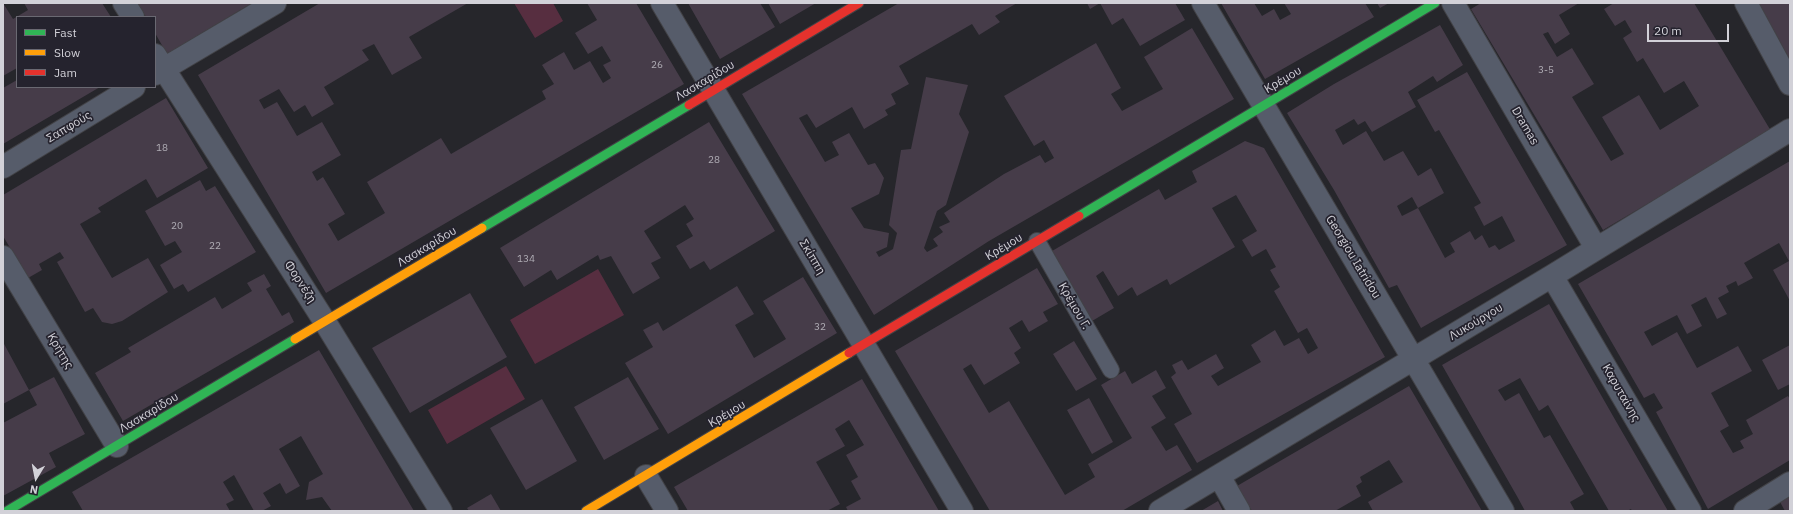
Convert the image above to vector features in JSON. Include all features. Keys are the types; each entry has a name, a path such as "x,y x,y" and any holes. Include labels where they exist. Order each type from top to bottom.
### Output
{"street":[{"path":"124,3 132,16"},
{"path":"158,66 275,3"},
{"name":"Σκίππη","path":"662,3 962,511"},
{"name":"Λασκαρίδου","path":"7,511 859,3"},
{"name":"Georgiou Iatridou","path":"1202,3 1503,511"},
{"name":"Κρέμου","path":"586,511 1435,3"},
{"name":"Dramas","path":"1453,3 1596,248"},
{"path":"1746,3 1790,84"},
{"name":"Φορνέζη","path":"158,66 325,322 441,511"},
{"name":"Σαπφούς","path":"3,167 132,88"},
{"name":"Λυκούργου","path":"1160,511 1552,276 1790,130"},
{"name":"Κρήτης","path":"3,257 117,446"},
{"name":"Καρυταίνης","path":"1552,276 1690,511"},
{"path":"646,476 667,511"},
{"path":"1219,476 1239,511"},
{"path":"1757,508 1790,483"}],"lane":[{"name":"Κρέμου Γ.","path":"1037,241 1112,370"}],"shaded area":[{"path":"514,3 553,3 563,21 535,38"},
{"path":"598,269 624,315 535,364 510,320"},
{"path":"506,366 525,399 447,444 428,410"}],"building":[{"path":"3,3 13,19 16,17 16,69 3,76"},
{"path":"24,3 102,3 110,16 18,16 28,10"},
{"path":"137,3 252,3 167,54 156,35 156,16 145,16"},
{"path":"320,3 468,3 409,37 422,58 392,75 374,44 362,50 369,60 324,87 334,104 312,117 305,105 294,112 279,89 259,100 264,109 277,102 297,136 322,122 341,155 312,172 317,181 323,177 345,214 328,224 338,241 385,213 367,182 441,138 451,154 546,99 542,91 554,84 542,65 564,52 574,70 590,61 603,83 611,78 603,65 611,61 602,46 588,54 575,33 597,20 587,3 636,3 684,84 326,293 198,75"},
{"path":"688,3 760,3 775,27 720,59"},
{"path":"768,3 816,3 780,24"},
{"path":"899,3 1017,3 995,16 1000,22 979,35 972,24 899,66 909,84 891,94 896,104 885,110 888,115 864,129 852,107 816,128 807,114 799,118 825,162 839,155 832,142 849,133 868,165 875,163 884,178 879,194 851,208 864,228 889,233 887,247 876,252 879,257 893,249 897,233 889,225 901,150 911,149 926,77 968,85 959,114 969,132 946,205 937,211 924,248 927,252 938,246 933,239 943,232 939,227 950,222 944,213 1004,174 1040,155 1045,163 1054,158 1044,140 1034,146 1004,96 1096,43 1121,88 1111,94 1122,111 1163,89 1144,57 1192,28 1234,99 989,241 874,315 742,94"},
{"path":"1087,3 1100,3 1090,9"},
{"path":"1100,3 1175,3 1185,20 1140,46 1123,18 1112,25"},
{"path":"1221,3 1254,3 1262,16 1274,9 1280,20 1291,14 1284,3 1365,3 1374,17 1265,79"},
{"path":"1377,3 1389,3 1380,8"},
{"path":"1481,3 1579,3 1559,15 1570,34 1555,44 1548,32 1543,34 1557,57 1572,48 1594,84 1572,97 1611,161 1624,154 1602,117 1639,95 1660,130 1699,106 1684,81 1664,93 1643,58 1637,62 1623,38 1632,32 1625,20 1615,26 1604,9 1614,3 1694,3 1771,131 1603,230 1471,9"},
{"path":"1758,3 1790,3 1790,60 1778,38"},
{"path":"1440,25 1463,65 1437,82 1433,76 1408,92 1416,107 1372,132 1365,121 1358,125 1354,119 1335,130 1343,145 1366,131 1384,161 1403,151 1418,176 1431,168 1444,193 1418,208 1445,258 1455,252 1450,243 1470,231 1475,240 1482,235 1489,248 1495,245 1499,250 1515,241 1502,216 1484,226 1474,207 1481,203 1439,130 1435,132 1417,100 1467,72 1567,245 1421,328 1397,285 1389,288 1334,190 1287,113 1334,84","holes":["1412,197 1418,208 1402,216 1397,206"]},
{"path":"16,81 16,88 98,88 3,144 3,88"},
{"path":"166,98 208,168 157,198 146,179 98,208 101,212 80,224 112,278 148,258 168,292 122,321 112,324 102,322 93,308 85,312 57,262 64,258 60,252 39,264 42,270 28,278 3,236 3,195"},
{"path":"709,122 775,231 710,270 704,261 690,269 676,246 693,236 686,224 694,219 685,205 644,231 661,258 651,263 660,278 633,294 611,256 600,260 598,255 557,280 551,270 524,287 500,248"},
{"path":"1245,141 1264,148 1385,357 1197,463 1174,424 1192,414 1171,377 1176,373 1172,365 1182,360 1188,370 1216,354 1224,368 1211,376 1218,386 1261,362 1251,345 1275,330 1284,346 1299,338 1308,354 1318,348 1307,328 1298,333 1274,291 1280,287 1270,270 1276,267 1266,249 1252,257 1242,240 1257,231 1236,195 1212,208 1235,247 1170,285 1167,279 1137,296 1132,287 1118,296 1103,271 1096,276 1114,308 1092,321 1052,251 1159,189 1165,200 1197,182 1192,171"},
{"path":"1790,161 1790,301 1773,270 1789,261 1779,243 1744,263 1753,278 1738,286 1736,281 1726,286 1729,292 1718,298 1727,314 1717,319 1706,297 1691,305 1702,326 1687,334 1677,315 1644,332 1652,346 1677,332 1697,368 1738,346 1752,371 1711,393 1729,426 1720,431 1733,453 1744,448 1740,441 1753,434 1746,420 1788,396 1790,399 1790,460 1708,509 1656,412 1663,408 1654,393 1644,398 1578,284"},
{"path":"200,180 206,191 215,186 256,252 188,292 183,284 174,289 160,265 182,252 175,241 165,246 145,211"},
{"path":"1037,268 1058,304 1043,312 1048,321 1029,332 1022,320 1009,328 1021,348 1014,353 1020,363 984,385 971,364 963,369 989,413 1009,401 1065,495 1095,477 1088,464 1132,438 1101,385 1125,371 1132,384 1156,370 1166,388 1152,396 1166,418 1151,427 1166,451 1177,445 1192,470 1122,511 990,511 895,351"},
{"path":"264,274 271,286 266,289 282,316 289,312 294,322 123,421 95,373 131,352 128,348 215,297 222,309 252,291 247,283"},
{"path":"803,277 837,333 668,434 625,363 653,347 643,330 658,322 663,331 737,286 754,314 735,325 754,358 786,339 763,301"},
{"path":"470,293 507,357 410,413 372,348"},
{"path":"1549,304 1668,511 1632,511 1631,509 1627,511 1609,511 1548,405 1539,411 1520,378 1498,390 1505,401 1519,393 1544,438 1550,435 1584,494 1570,502 1575,511 1525,511 1442,365"},
{"path":"1074,341 1097,379 1076,391 1053,354"},
{"path":"3,342 29,390 3,404"},
{"path":"1790,345 1790,384 1778,390 1762,360"},
{"path":"319,350 414,511 332,511 322,497 306,500 309,482 323,474 301,436 279,449 300,486 286,494 280,483 263,493 271,506 262,511 254,511 234,475 223,482 234,500 226,504 230,511 83,511 72,492"},
{"path":"54,377 85,434 49,453 56,467 3,496 3,423 37,405 29,390"},
{"path":"628,377 659,429 604,460 574,407"},
{"path":"862,379 939,511 848,511 846,507 861,499 851,481 858,477 846,455 864,445 849,420 835,429 845,446 816,462 840,504 827,511 688,511 674,487"},
{"path":"1409,386 1482,511 1373,511 1368,502 1403,482 1389,460 1360,477 1362,482 1356,486 1361,496 1335,511 1252,511 1237,486"},
{"path":"1089,398 1113,442 1092,454 1067,410"},
{"path":"542,399 577,461 526,490 490,428"},
{"path":"491,494 501,511 469,511 467,508"},
{"path":"1790,496 1790,511 1785,511 1780,502"},
{"path":"1218,501 1223,511 1201,511"}],"traffic: fast":[{"path":"1079,216 1435,3"},
{"path":"482,228 689,105"},
{"path":"7,511 295,339"}],"traffic: slow":[{"path":"295,339 482,228"},
{"path":"586,511 849,353"}],"traffic: jam":[{"path":"689,105 859,3"},
{"path":"849,353 1079,216"}]}
